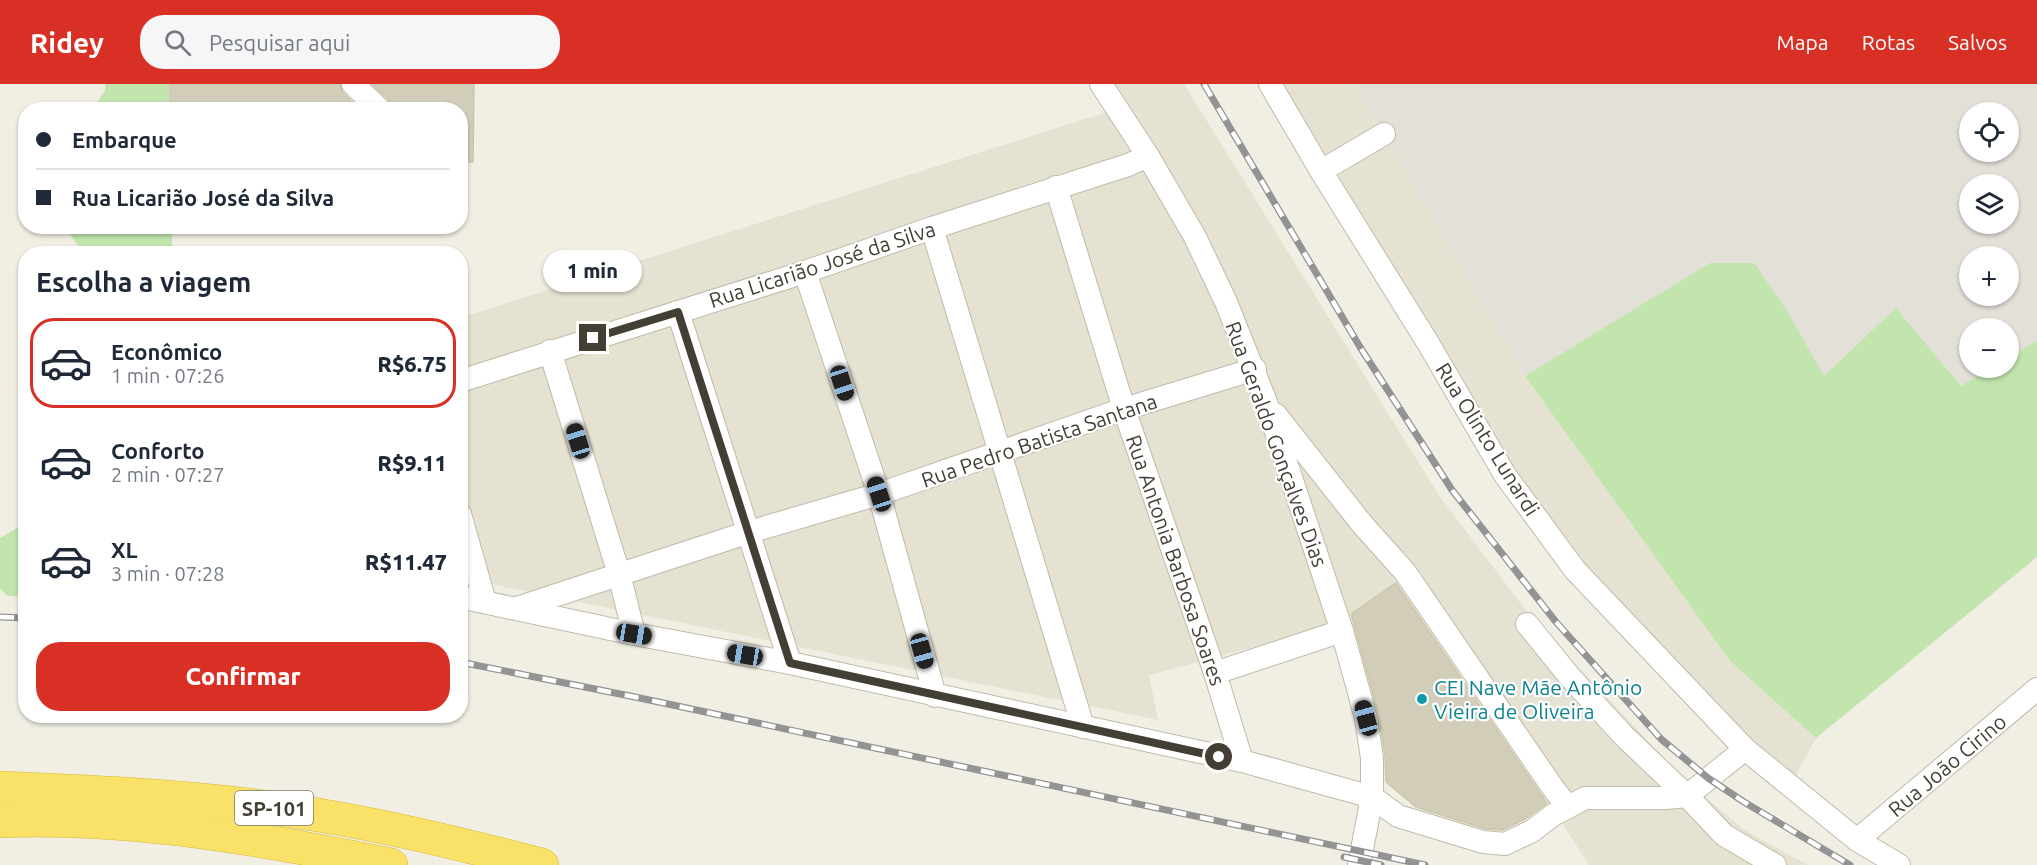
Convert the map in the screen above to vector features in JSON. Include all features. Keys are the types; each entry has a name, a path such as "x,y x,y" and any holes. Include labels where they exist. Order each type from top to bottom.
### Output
{"highway":[{"name":"SP-101","path":"0,788 99,792 284,810 369,824 542,865"},
{"name":"SP-101","path":"0,821 181,828 280,843 391,865"}],"street":[{"path":"353,84 372,102"},
{"name":"Rua Geraldo Gonçalves Dias","path":"1101,84 1148,156 1195,237 1255,369 1342,631 1366,718 1372,758 1372,797 1359,865"},
{"name":"Rua Olinto Lunardi","path":"1270,84 1506,475 1575,570 1745,750 1857,840 1899,865"},
{"path":"1321,171 1384,134"},
{"name":"Rua Licarião José da Silva","path":"468,378 805,273 932,228 1106,173 1148,156"},
{"name":"Rua Antonia Barbosa Soares","path":"1056,187 1124,409 1215,673 1242,761"},
{"path":"932,228 1083,727"},
{"path":"805,273 879,494 935,696"},
{"path":"678,312 790,663"},
{"path":"550,351 620,574 634,634"},
{"name":"Rua Pedro Batista Santana","path":"515,609 749,532 879,494 1124,409 1255,369"},
{"path":"1266,402 1362,524 1405,572 1568,807"},
{"path":"468,542 485,602"},
{"path":"468,599 634,634 790,663 1242,761 1372,797 1398,816 1473,840 1505,844 1532,831 1585,798 1687,796 1745,750"},
{"path":"1527,624 1570,677 1624,736 1724,835 1774,865"},
{"path":"1215,673 1342,631"},
{"name":"Rua João Cirino","path":"1857,840 2037,689"}],"shaded area":[{"path":"1116,84 1184,84 1438,494 1531,617 1682,777 1743,829 1808,865 1589,865 1404,578 1333,626 1149,675 1158,720 468,579 468,315 1129,105"},
{"path":"1270,84 1354,84 1525,376 1730,661 1816,738 1790,786 1575,570"},
{"path":"1354,84 2037,84 2037,557 1816,738 1730,661 1525,376"}],"green space":[{"path":"105,84 169,84 169,102 97,102 105,91"},
{"path":"70,234 172,234 172,246 78,246"},
{"path":"1710,263 1754,263 1786,309 1824,376 1896,308 1961,386 1975,378 2019,378 2019,352 2037,341 2037,557 1816,738 1730,661 1525,376"},
{"path":"17,528 18,597 8,596 0,589 0,538"}],"building":[{"path":"170,84 340,84 343,93 352,102 170,102"},
{"path":"372,84 474,84 473,162 468,162 468,102 390,102"},
{"name":"CEI Nave Mãe Antônio Vieira de Oliveira","path":"1396,583 1547,803 1525,819 1503,830 1486,829 1416,807 1386,782 1379,716 1351,614"}],"railway":[{"path":"1204,84 1360,347 1452,490 1556,622 1661,739 1708,778 1850,865"},
{"path":"0,617 18,618"},
{"path":"468,664 1425,865"},
{"path":"1344,857 1381,865"}],"place":[{"name":"CEI Nave Mãe Antônio Vieira de Oliveira","path":"1422,699"}],"route":[{"path":"593,338 678,312 790,663 1219,757"}]}
